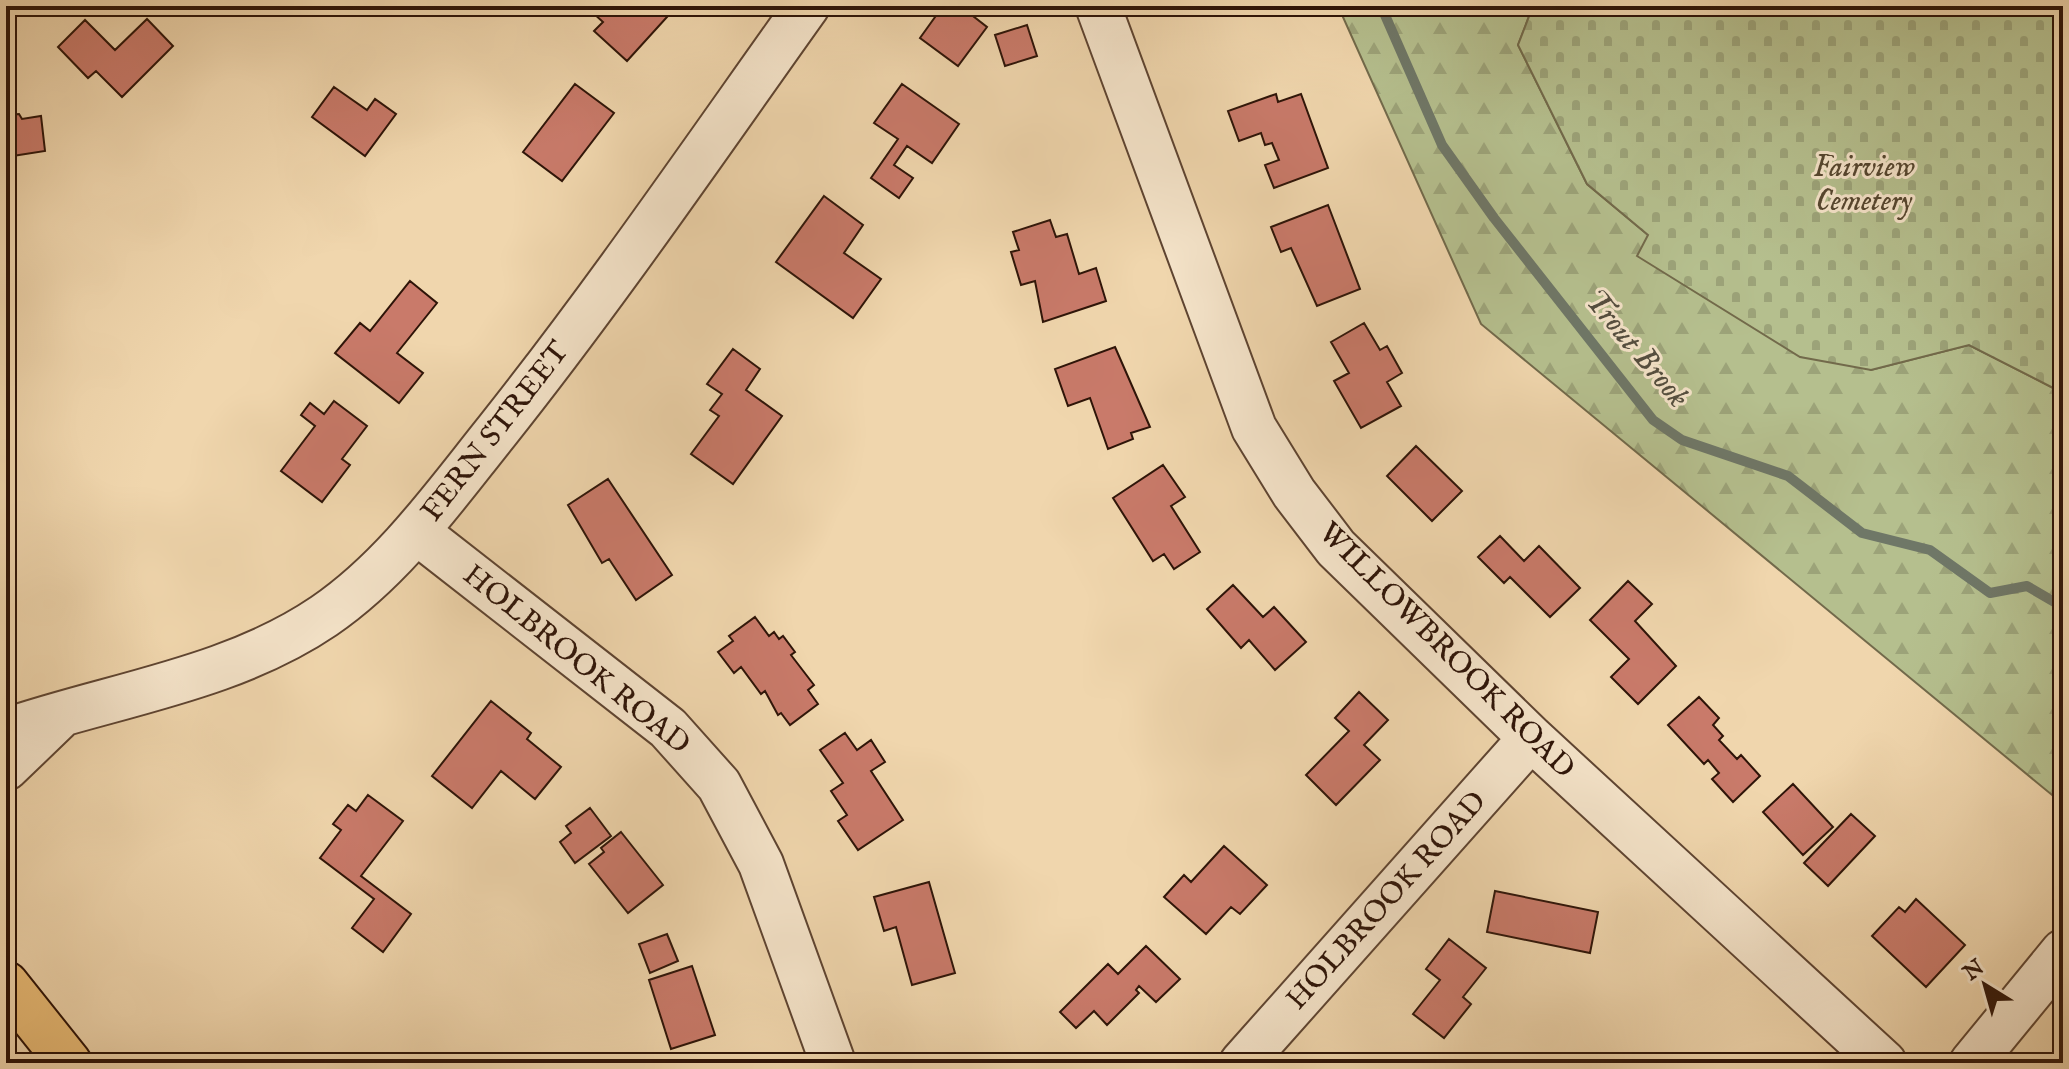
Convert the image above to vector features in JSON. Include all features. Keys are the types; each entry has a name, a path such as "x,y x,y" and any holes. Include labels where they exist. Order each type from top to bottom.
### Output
{"main road":[{"path":"6,984 69,1063"}],"street":[{"name":"FERN STREET","path":"6,731 67,710 206,671 261,651 324,616 377,573 417,532 565,346 807,6"},
{"name":"WILLOWBROOK ROAD","path":"1098,6 1254,428 1294,493 1336,548 1531,738 1884,1063"},
{"name":"HOLBROOK ROAD","path":"417,532 668,728 702,763 719,785 761,864 833,1063"},
{"name":"FERN STREET","path":"6,699 67,710"},
{"path":"6,768 67,710"},
{"name":"HOLBROOK ROAD","path":"1242,1063 1531,738"},
{"path":"1972,1063 2063,952"}],"green space":[{"path":"1338,6 1533,6 1518,45 1587,184 1648,235 1871,370 1969,345 2063,393 2063,804 1481,324"},
{"name":"Fairview Cemetery","path":"1533,6 2063,6 2063,393 1969,345 1871,370 1800,357 1637,256 1648,235 1587,184 1518,45"}],"building":[{"path":"599,6 677,6 627,61 594,31 603,22 593,13"},
{"path":"943,6 981,6 973,16 987,27 958,66 920,38"},
{"path":"147,19 173,46 122,97 96,71 88,78 58,47 85,20 115,50"},
{"path":"1027,25 1037,56 1005,66 995,35"},
{"path":"575,84 614,113 562,181 523,152"},
{"path":"902,84 959,124 932,163 907,146 894,165 913,178 899,198 871,178 898,139 874,123"},
{"path":"334,87 367,110 375,99 396,114 365,156 312,117"},
{"path":"1276,94 1278,102 1301,94 1328,168 1274,188 1265,165 1279,160 1272,143 1265,145 1261,133 1239,141 1228,111"},
{"path":"19,114 22,119 41,116 45,151 6,157 6,115"},
{"path":"824,196 863,225 844,253 881,279 853,318 776,262"},
{"path":"1328,205 1360,289 1317,306 1291,248 1281,252 1271,227"},
{"path":"1050,220 1056,237 1067,234 1079,274 1096,268 1106,301 1043,322 1035,281 1021,285 1011,252 1019,250 1013,232"},
{"path":"410,281 437,303 397,353 423,373 399,403 335,353 360,323 370,331"},
{"path":"1364,323 1380,350 1387,346 1402,373 1387,382 1401,406 1361,428 1334,381 1349,373 1331,342"},
{"path":"1115,347 1150,427 1131,433 1133,439 1108,449 1090,398 1068,406 1055,369"},
{"path":"733,349 760,369 746,390 782,416 733,484 691,454 719,416 710,410 722,394 707,384"},
{"path":"334,401 367,426 342,459 350,465 322,502 281,471 315,426 301,415 310,403 324,414"},
{"path":"1416,446 1462,491 1432,521 1387,476"},
{"path":"1163,465 1185,497 1171,506 1200,552 1174,569 1164,554 1153,561 1113,498"},
{"path":"608,479 672,575 636,600 609,559 602,563 568,505"},
{"path":"1500,536 1524,561 1539,546 1580,588 1550,617 1510,577 1504,583 1478,557"},
{"path":"1628,581 1652,604 1635,621 1676,666 1638,704 1611,677 1629,659 1590,620"},
{"path":"1233,585 1263,617 1274,607 1306,642 1275,670 1249,640 1241,648 1207,609"},
{"path":"755,617 769,636 774,632 779,639 783,636 795,652 791,655 814,685 808,690 818,704 790,725 781,713 778,715 765,691 761,694 741,667 734,673 718,652 733,641 729,636"},
{"path":"1359,692 1388,720 1364,745 1380,760 1336,805 1306,775 1349,731 1335,718"},
{"path":"1699,697 1719,718 1713,725 1723,736 1719,740 1737,759 1741,755 1760,776 1733,802 1712,779 1719,773 1708,760 1704,764 1668,725"},
{"path":"491,701 531,733 527,739 561,767 535,799 501,771 472,808 432,776"},
{"path":"845,733 857,750 871,740 885,762 871,771 903,820 858,850 838,821 847,815 831,791 843,783 820,750"},
{"path":"1793,784 1833,827 1803,855 1763,812"},
{"path":"368,795 403,821 361,876 411,914 383,952 352,928 374,899 320,858 341,830 333,824 348,805 356,811"},
{"path":"590,808 611,836 575,863 560,842 571,833 566,826"},
{"path":"1851,814 1875,836 1828,886 1804,863"},
{"path":"621,832 663,885 628,913 589,864 604,852 601,848"},
{"path":"1224,846 1267,885 1240,914 1231,907 1206,934 1164,897 1184,875 1191,882"},
{"path":"929,882 955,973 912,985 896,927 884,931 874,897"},
{"path":"1495,891 1598,912 1590,953 1487,932"},
{"path":"1916,899 1965,945 1926,987 1872,936 1899,907 1905,912"},
{"path":"667,934 678,961 650,973 639,944"},
{"path":"1449,939 1486,968 1463,997 1471,1004 1444,1038 1413,1014 1440,980 1426,969"},
{"path":"1146,946 1180,979 1156,1002 1139,986 1136,990 1139,993 1107,1025 1094,1011 1076,1028 1060,1012 1108,964 1118,974"},
{"path":"692,966 715,1035 671,1049 649,980"}],"waterway":[{"name":"Trout Brook","path":"1381,6 1442,145 1494,218 1653,420 1682,440 1788,476 1862,533 1930,550 1990,593 2027,586 2063,607"}]}
